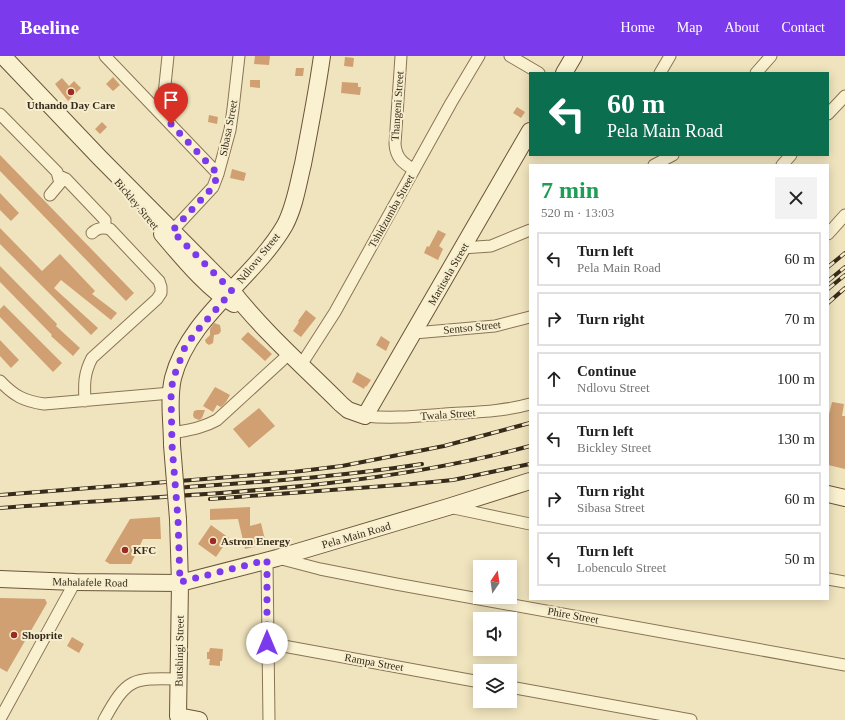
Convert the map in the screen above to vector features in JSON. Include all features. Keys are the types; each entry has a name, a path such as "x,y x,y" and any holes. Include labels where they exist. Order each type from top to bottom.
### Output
{"street":[{"name":"Bickley Street","path":"3,56 172,231 228,295"},
{"path":"105,56 218,174"},
{"path":"162,114 168,56"},
{"name":"Sibasa Street","path":"172,231 213,187 218,174 230,130 239,56"},
{"name":"Ndlovu Street","path":"178,519 172,439 171,393 173,379 185,347 228,295 260,260 285,224 294,202 316,98 322,56"},
{"name":"Thangeni Street","path":"401,56 395,144 396,153 403,163 414,170"},
{"name":"Tshidzumba Street","path":"302,365 335,312 451,103 479,56"},
{"path":"510,56 537,72"},
{"path":"565,72 574,56"},
{"path":"661,72 670,56"},
{"path":"757,72 771,56"},
{"path":"829,113 845,96"},
{"path":"0,114 57,172 60,182 50,195"},
{"name":"Maritsela Street","path":"365,416 529,133"},
{"path":"783,164 790,156"},
{"name":"Bickley Street","path":"100,158 112,176 199,275 248,311 289,354 348,410 365,416"},
{"path":"657,164 673,158"},
{"path":"59,176 66,179 105,220 105,228"},
{"path":"829,233 845,215"},
{"path":"85,401 84,380 86,368 92,358 153,304 161,293 159,281 112,231 105,228 95,230 92,233"},
{"path":"462,248 491,246 529,230"},
{"name":"Sentso Street","path":"414,333 495,326 529,317"},
{"path":"172,439 217,420 289,354"},
{"path":"0,381 14,395 29,402 44,404 171,393"},
{"name":"Twala Street","path":"365,416 402,417 478,412 508,409 529,404"},
{"name":"Pela Main Road","path":"180,582 272,559 529,481"},
{"path":"829,494 845,498"},
{"path":"448,507 529,524"},
{"name":"Butshingi Street","path":"178,519 180,582 178,718"},
{"path":"269,720 267,643 272,559"},
{"name":"Phire Street","path":"272,559 403,585 845,665"},
{"name":"Mahalafele Road","path":"0,579 75,582 180,582"},
{"path":"829,579 845,582"},
{"path":"0,719 75,582"},
{"name":"Rampa Street","path":"267,643 473,681"},
{"path":"104,720 122,692 136,681 178,679"},
{"path":"517,688 691,720"},
{"path":"178,718 199,720"}],"building":[{"path":"255,56 270,56 269,65 254,64"},
{"path":"345,57 354,58 353,67 344,66"},
{"path":"296,68 304,68 303,76 295,76"},
{"path":"113,77 120,85 113,91 106,84"},
{"path":"62,78 69,86 74,81 81,88 68,101 55,84"},
{"path":"250,80 260,80 260,88 250,87"},
{"path":"342,82 358,83 358,87 361,87 360,95 341,93"},
{"path":"517,107 525,112 521,118 513,113"},
{"path":"209,115 218,117 217,124 208,122"},
{"path":"102,122 107,127 100,134 95,129"},
{"path":"0,155 134,293 126,301 0,171"},
{"path":"232,169 246,173 244,181 230,178"},
{"path":"0,193 19,213 11,221 0,210"},
{"path":"0,228 42,271 60,254 95,291 92,294 117,313 111,320 61,280 54,288 98,328 91,335 0,244"},
{"path":"438,230 446,234 439,246 443,249 438,260 424,253"},
{"path":"0,266 57,324 56,326 80,348 73,356 51,336 52,335 0,282"},
{"path":"4,305 62,363 53,372 0,317 0,309"},
{"path":"306,310 316,318 301,337 293,331"},
{"path":"214,323 220,325 221,331 219,334 214,335 213,343 209,345 205,340 210,335 210,329"},
{"path":"248,332 272,354 265,361 241,339"},
{"path":"381,336 390,342 386,351 376,345"},
{"path":"0,340 19,360 11,368 0,356"},
{"path":"357,372 371,380 364,389 352,382"},
{"path":"215,387 230,395 221,407 217,405 213,412 203,406"},
{"path":"832,402 844,404 842,416 845,416 845,469 829,465 829,414"},
{"path":"259,408 275,426 249,448 233,429"},
{"path":"205,410 202,418 199,420 194,418 193,415 194,411"},
{"path":"250,507 250,526 261,523 266,544 245,549 238,519 210,520 210,509"},
{"name":"KFC","path":"160,517 161,539 143,539 131,564 110,564 105,561 130,519"},
{"path":"211,525 229,538 216,557 198,544"},
{"name":"Shoprite","path":"0,598 45,599 47,603 7,672 0,668"},
{"path":"72,637 84,644 79,653 67,646"},
{"path":"210,648 223,649 220,666 209,665 210,659 207,659 207,652 209,652"}],"railway":[{"path":"829,266 845,253"},
{"path":"829,280 845,267"},
{"path":"829,288 845,275"},
{"path":"829,302 845,288"},
{"path":"0,495 293,472 342,466 444,446 529,423"},
{"path":"0,508 200,495 333,483 399,474 465,462 529,446"},
{"path":"174,488 329,476 422,464"},
{"path":"210,499 453,480 529,464"}],"place":[{"name":"Uthando Day Care","path":"71,92"},
{"name":"Astron Energy","path":"213,541"},
{"name":"KFC","path":"125,550"},
{"name":"Shoprite","path":"14,635"}],"route":[{"path":"171,124 218,174 213,187 172,231 232,291 214,310 185,347 173,379 171,393 172,445 178,519 180,582 205,577 267,560 267,643"}]}
